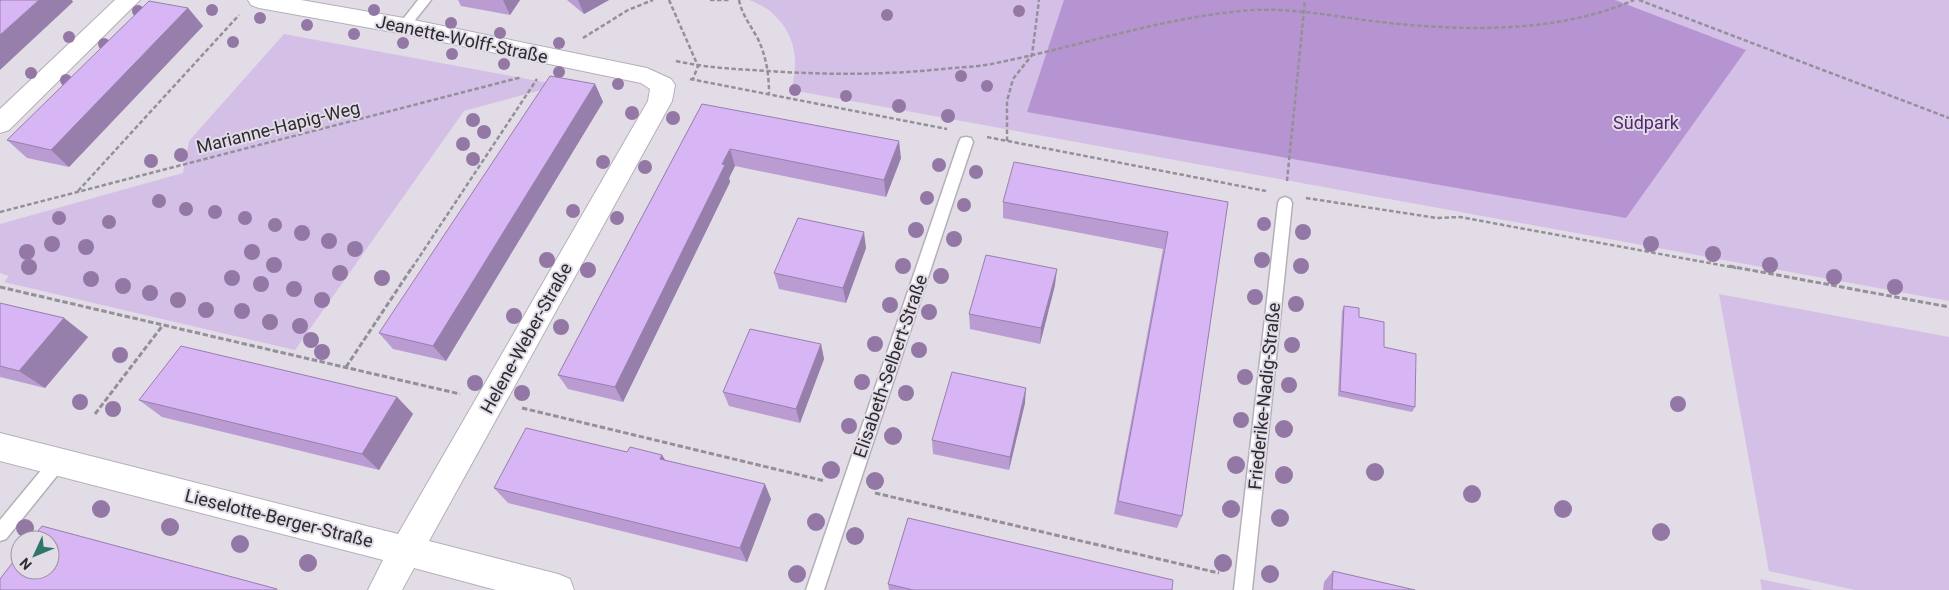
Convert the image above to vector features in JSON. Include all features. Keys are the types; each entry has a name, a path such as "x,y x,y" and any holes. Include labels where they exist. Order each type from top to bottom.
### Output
{"street":[{"path":"0,124 129,0"},
{"name":"Jeanette-Wolff-Straße","path":"259,0 404,26 549,65 646,76 663,85"},
{"name":"Helene-Weber-Straße","path":"384,590 660,101 663,85"},
{"name":"Lieselotte-Berger-Straße","path":"0,447 558,590"}],"lane":[{"path":"404,26 424,0"},
{"name":"Elisabeth-Selbert-Straße","path":"814,590 966,142"},
{"name":"Friederike-Nadig-Straße","path":"1243,585 1285,203"},
{"path":"0,533 58,462"}],"path":[{"path":"346,368 549,65 606,22 653,0"},
{"path":"669,0 698,66 693,79"},
{"path":"710,0 730,0"},
{"path":"739,0 740,11 757,39 769,70 769,94"},
{"path":"1007,141 1007,101 1013,79 1032,55 1038,19 1038,0"},
{"path":"1287,185 1305,0"},
{"path":"769,70 832,74 893,74 994,64 1178,19 1255,10 1304,12 1381,22 1448,26 1516,27 1564,21 1609,11 1634,0"},
{"path":"1639,0 1949,118"},
{"path":"77,192 240,14"},
{"name":"Marianne-Hapig-Weg","path":"0,212 549,65"},
{"path":"0,287 850,487 1243,585"},
{"path":"95,414 163,325"}],"green space":[{"name":"Südpark","path":"749,0 1949,0 1949,301 791,90 794,79 795,57 790,37 785,28 770,11"},
{"path":"1064,0 1615,0 1746,50 1626,218 1027,112"},
{"path":"284,34 560,85 464,111 295,350 4,282 9,276 0,273 0,224 183,173 189,141"},
{"path":"1719,294 1949,337 1949,590 1855,590 1769,571"},
{"path":"1760,579 1813,590 1762,590"}],"building":[{"path":"0,0 39,0 0,35"},
{"path":"149,1 188,8 51,150 7,140"},
{"path":"550,76 595,84 433,346 379,333"},
{"path":"702,104 899,141 884,180 730,149 722,164 725,165 615,387 558,375"},
{"path":"1014,162 1228,202 1182,516 1118,501 1168,232 1003,202"},
{"path":"798,218 864,232 843,288 774,273"},
{"path":"986,255 1057,269 1041,328 969,314"},
{"path":"0,303 64,318 19,371 0,366"},
{"path":"1344,306 1359,308 1359,317 1384,322 1384,347 1416,354 1415,407 1340,391"},
{"path":"750,329 821,344 796,409 723,392"},
{"path":"181,346 397,397 362,454 139,400"},
{"path":"952,372 1026,388 1010,457 932,440"},
{"path":"526,428 627,452 630,447 662,455 660,459 765,484 740,548 494,488"},
{"path":"908,518 1173,580 1172,590 913,590 888,584"},
{"path":"42,526 57,530 39,530"},
{"path":"60,531 277,590 0,590 0,579 10,566 10,580 60,580"},
{"path":"1333,571 1415,590 1332,590"}]}
